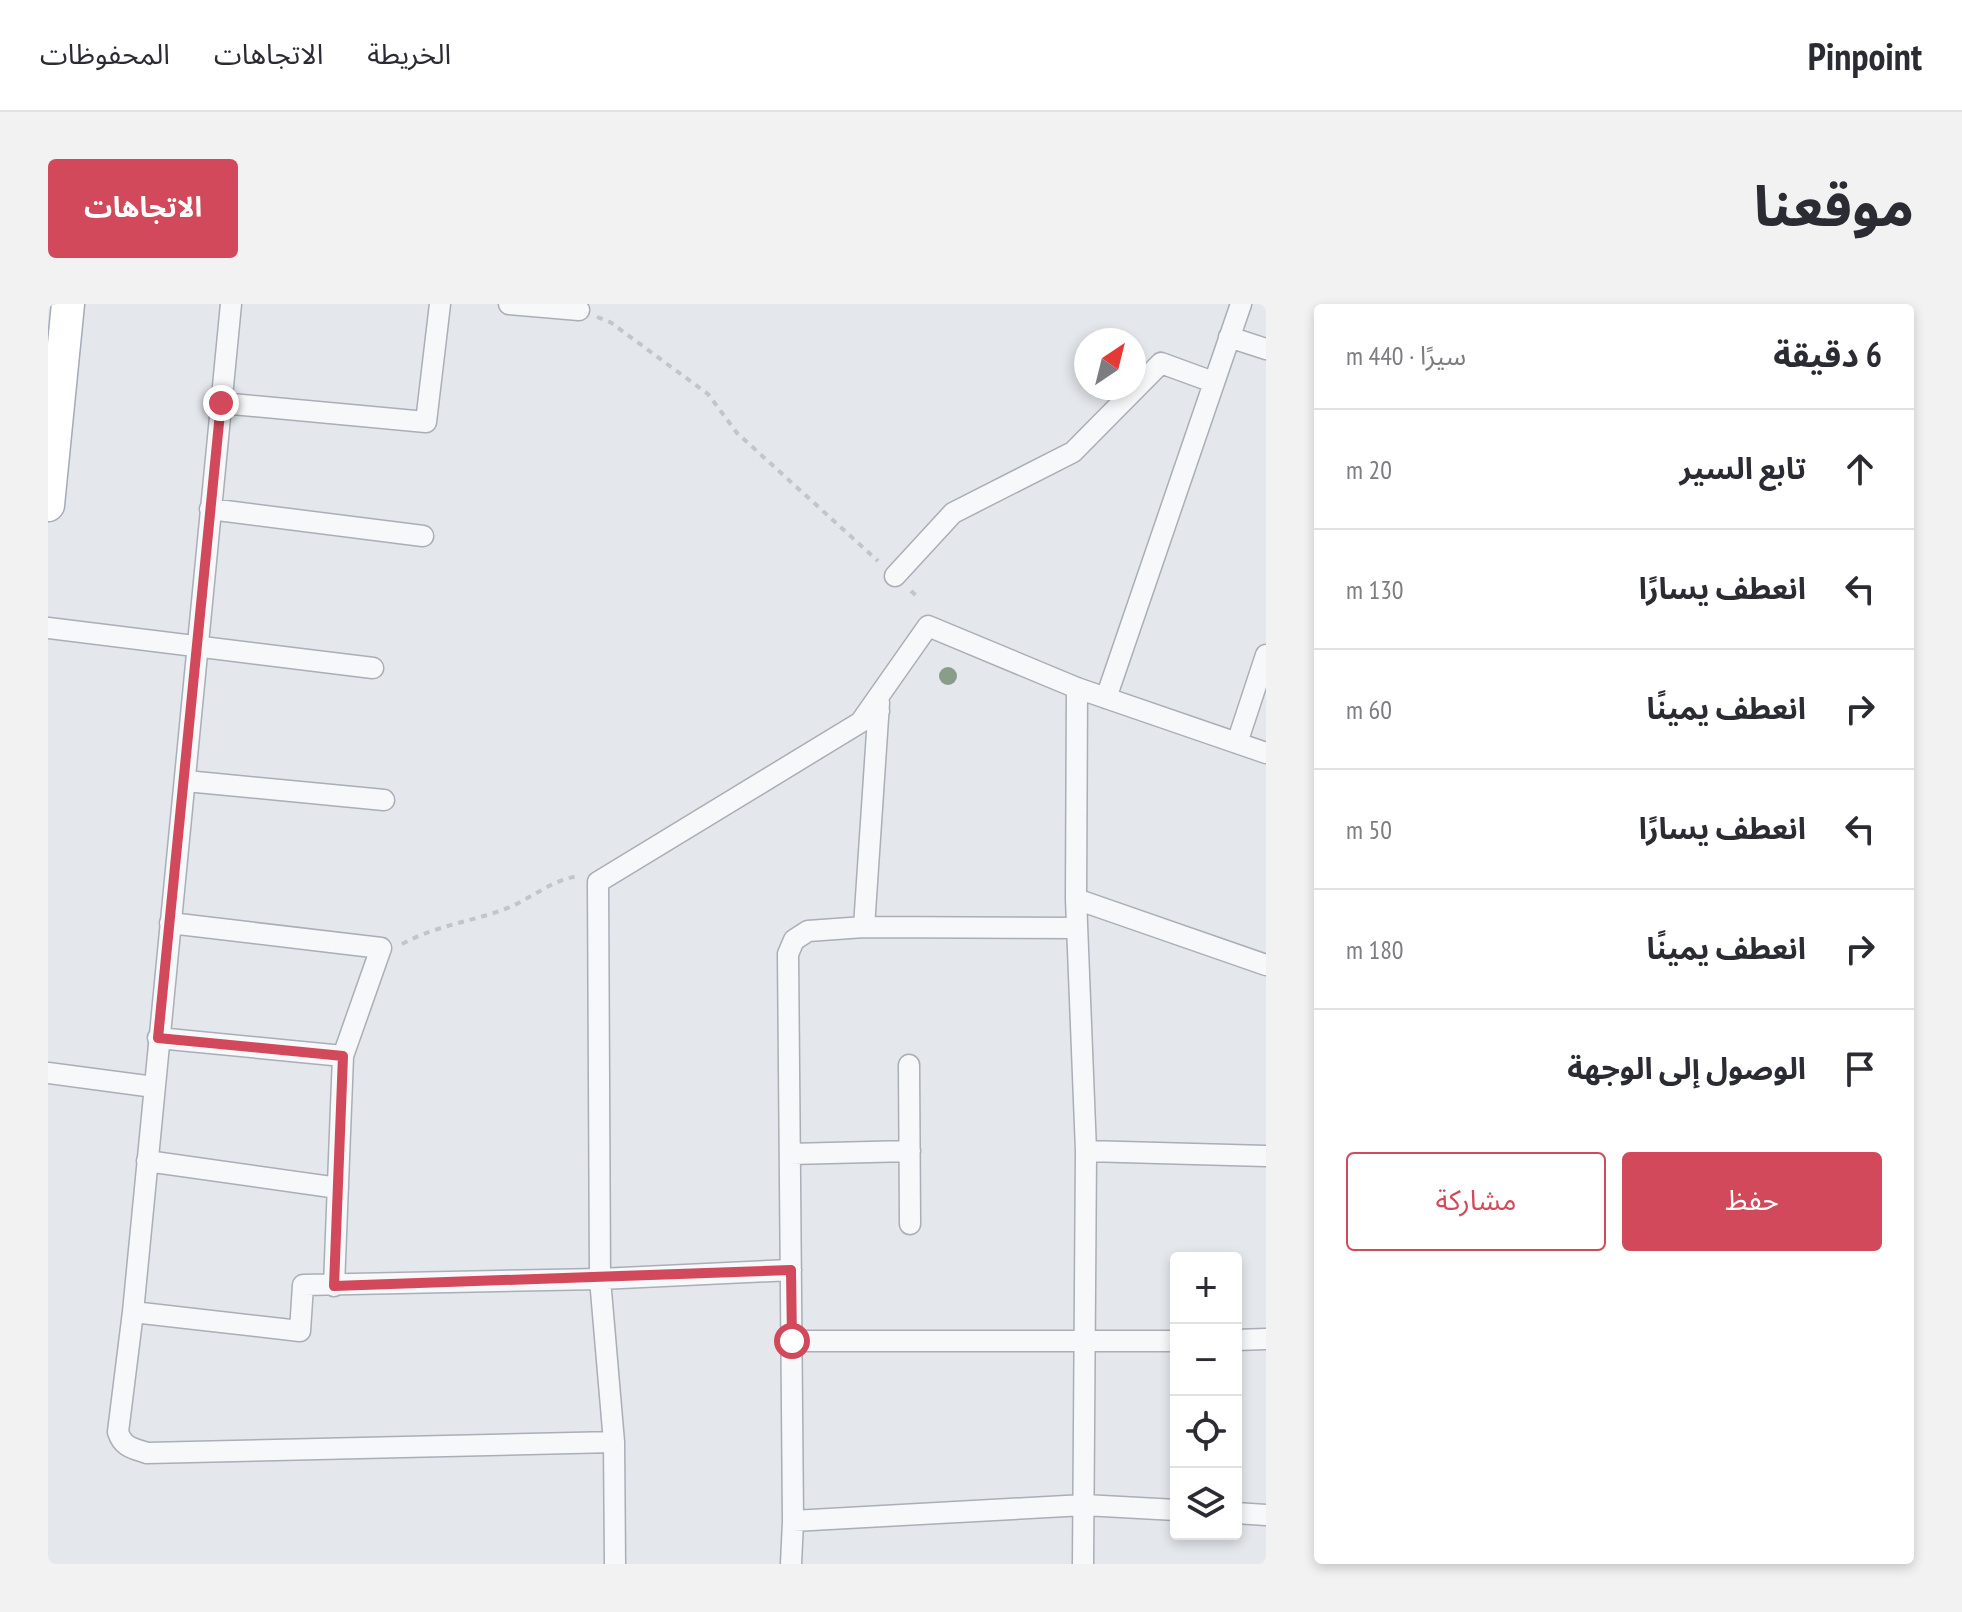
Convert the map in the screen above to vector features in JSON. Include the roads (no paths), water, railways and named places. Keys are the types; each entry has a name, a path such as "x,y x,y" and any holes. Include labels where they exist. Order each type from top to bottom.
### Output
{"main road":[{"path":"48,505 68,304"}],"street":[{"path":"231,304 133,1312 118,1432 121,1442 147,1453 614,1442"},
{"path":"221,403 426,422 440,304"},
{"path":"509,304 579,310"},
{"path":"1106,698 1241,304"},
{"path":"1229,337 1266,349"},
{"path":"901,569 953,513 1073,452 1161,363 1213,382"},
{"path":"210,509 423,536"},
{"path":"615,1564 614,1442 600,1279 598,882 860,723 879,703 928,626 1077,688 1266,753"},
{"path":"48,628 373,668"},
{"path":"1237,743 1266,655"},
{"path":"1077,688 1076,899 1086,1151 1083,1564"},
{"path":"864,927 879,703"},
{"path":"186,781 384,800"},
{"path":"1076,899 1266,965"},
{"path":"170,923 381,948 343,1056 334,1286"},
{"path":"791,1564 788,954 794,940 808,931 864,927 1077,928"},
{"path":"158,1038 343,1056"},
{"path":"909,1065 910,1224"},
{"path":"48,1073 154,1087"},
{"path":"790,1154 910,1151"},
{"path":"1086,1151 1266,1156"},
{"path":"147,1161 338,1188"},
{"path":"133,1312 300,1331 303,1285 600,1279 791,1270"},
{"path":"1242,1340 1266,1339"},
{"path":"792,1341 1170,1341"},
{"path":"793,1521 1084,1505 1170,1510"},
{"path":"1242,1513 1266,1515"}]}
